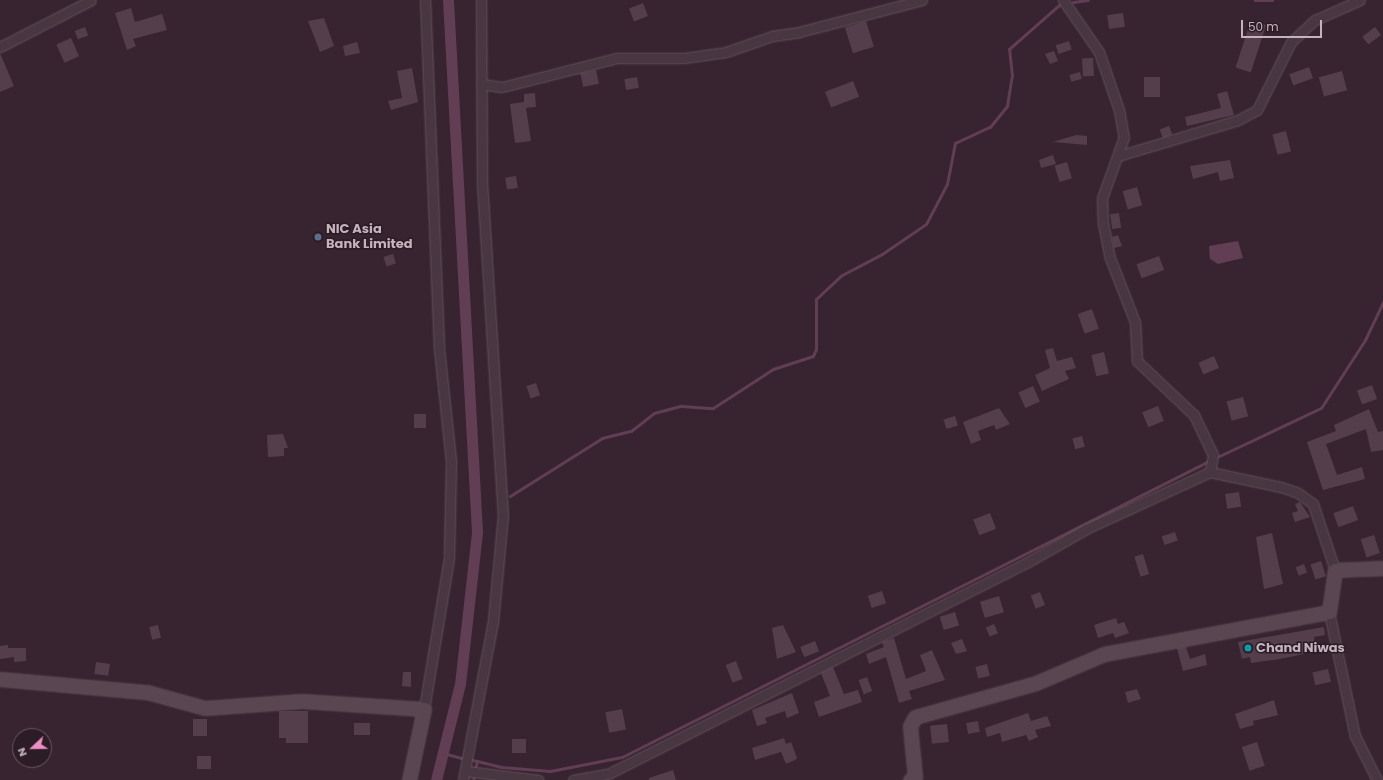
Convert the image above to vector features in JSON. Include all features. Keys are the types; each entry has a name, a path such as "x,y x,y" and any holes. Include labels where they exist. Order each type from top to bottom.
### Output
{"street":[{"path":"0,47 91,0"},
{"path":"409,780 424,709 449,558 451,461 439,348 425,0"},
{"path":"463,780 466,771 493,621 503,516 482,182 481,0"},
{"path":"481,84 502,87 617,58 684,58 726,52 772,36 799,32 922,0"},
{"path":"1063,0 1099,52 1111,85 1124,137 1118,156 1108,173 1102,198 1103,223 1110,258 1135,322 1137,361 1194,415 1212,463"},
{"path":"1118,156 1238,120 1257,110 1291,42 1315,20 1360,0"},
{"path":"573,780 608,774 1026,563 1086,529 1212,463 1298,493 1313,504 1335,570 1329,612 1355,736 1378,780"},
{"path":"1335,570 1383,568"},
{"path":"910,780 915,777 910,726 915,717 927,712 1036,683 1104,654 1329,612"},
{"path":"0,679 147,692 205,708 302,701 424,709"},
{"path":"466,771 538,780"}],"shaded area":[{"path":"1238,241 1243,258 1218,264 1210,259 1209,246"}],"building":[{"path":"643,3 648,16 634,21 629,8"},
{"path":"131,8 135,22 162,14 167,30 133,39 136,46 127,50 115,13"},
{"path":"1123,13 1125,27 1109,29 1107,15"},
{"path":"324,18 334,46 320,52 308,21"},
{"path":"1251,20 1266,25 1251,72 1236,68"},
{"path":"866,21 874,47 853,53 845,27"},
{"path":"85,27 88,35 78,39 75,31"},
{"path":"1375,27 1381,35 1368,45 1362,37"},
{"path":"71,38 79,56 65,63 56,45"},
{"path":"1069,41 1072,50 1058,54 1056,45"},
{"path":"357,42 360,53 345,56 343,46"},
{"path":"1054,51 1058,61 1050,64 1045,54"},
{"path":"0,53 14,86 0,92"},
{"path":"1093,58 1094,76 1083,77 1082,59"},
{"path":"1309,67 1313,78 1293,85 1289,74"},
{"path":"412,68 418,102 391,110 388,101 402,98 397,71"},
{"path":"596,70 599,84 583,87 580,73"},
{"path":"1342,71 1347,90 1324,97 1319,77"},
{"path":"1080,72 1082,79 1071,82 1069,75"},
{"path":"637,77 639,88 626,90 624,79"},
{"path":"1144,77 1160,77 1160,97 1144,97"},
{"path":"853,81 859,97 831,108 825,92"},
{"path":"1227,91 1234,115 1187,126 1185,117 1221,108 1217,94"},
{"path":"535,93 536,107 526,108 531,141 515,143 510,104 524,102 524,94"},
{"path":"1169,126 1172,134 1163,138 1160,130"},
{"path":"1286,131 1291,151 1277,155 1272,134"},
{"path":"1076,135 1087,136 1087,145 1053,142"},
{"path":"1053,155 1056,164 1041,168 1039,160"},
{"path":"1230,160 1234,178 1220,181 1218,172 1193,179 1190,166"},
{"path":"1067,162 1072,178 1060,182 1055,166"},
{"path":"516,176 518,188 507,190 505,178"},
{"path":"1137,187 1142,205 1128,209 1123,191"},
{"path":"1119,213 1121,228 1112,229 1110,214"},
{"path":"1118,235 1122,246 1114,248 1112,237"},
{"path":"393,254 396,264 386,266 383,257"},
{"path":"1159,256 1164,270 1142,278 1136,264"},
{"path":"1092,309 1099,329 1085,334 1078,314"},
{"path":"1053,348 1057,361 1072,357 1076,368 1065,371 1069,379 1042,391 1035,375 1050,368 1045,350"},
{"path":"1104,352 1109,373 1096,376 1091,355"},
{"path":"1214,356 1219,368 1203,375 1198,363"},
{"path":"536,383 540,395 531,398 526,386"},
{"path":"1372,385 1377,399 1362,405 1357,390"},
{"path":"1033,386 1040,402 1025,408 1018,393"},
{"path":"1243,397 1248,416 1232,421 1227,401"},
{"path":"1158,406 1164,421 1148,427 1142,412"},
{"path":"999,408 1010,424 996,430 994,425 978,431 981,440 971,444 963,422"},
{"path":"1369,409 1378,432 1383,431 1383,450 1371,452 1366,429 1326,444 1337,475 1362,467 1365,479 1323,490 1307,442 1336,431 1334,425"},
{"path":"414,414 426,414 426,428 414,428"},
{"path":"955,416 958,426 946,429 944,420"},
{"path":"283,434 288,448 284,448 284,456 268,457 267,435"},
{"path":"1082,436 1085,447 1075,449 1072,439"},
{"path":"1239,492 1241,507 1227,509 1225,494"},
{"path":"1300,502 1310,517 1295,522 1292,513 1298,511 1295,504"},
{"path":"1353,506 1358,520 1338,527 1333,513"},
{"path":"990,513 996,529 979,535 973,519"},
{"path":"1175,532 1178,541 1164,545 1162,536"},
{"path":"1272,533 1283,584 1264,589 1256,537"},
{"path":"1374,535 1380,553 1367,557 1361,539"},
{"path":"1143,554 1149,574 1141,577 1134,557"},
{"path":"1321,561 1326,576 1315,580 1311,564"},
{"path":"1304,564 1307,572 1299,576 1296,567"},
{"path":"882,591 886,603 872,608 868,596"},
{"path":"1040,592 1045,605 1036,609 1031,596"},
{"path":"999,596 1004,612 985,618 980,602"},
{"path":"955,612 959,625 944,630 940,617"},
{"path":"1116,618 1118,624 1124,622 1129,633 1115,638 1113,633 1098,638 1094,625"},
{"path":"994,624 998,633 990,637 986,628"},
{"path":"158,625 161,638 152,640 149,627"},
{"path":"783,625 796,652 777,659 772,628"},
{"path":"1324,627 1325,635 1314,637 1315,646 1303,648 1304,654 1251,663 1250,657 1242,659 1238,642"},
{"path":"894,638 906,679 926,671 920,655 932,650 945,680 909,691 912,699 899,703 886,657 869,664 866,654 884,647 882,642"},
{"path":"962,639 967,651 956,654 951,643"},
{"path":"815,641 819,651 804,657 800,647"},
{"path":"8,645 8,648 26,648 26,661 14,662 14,657 0,659 0,646"},
{"path":"1186,647 1190,659 1205,654 1207,665 1183,671 1177,648"},
{"path":"736,661 743,679 733,683 726,665"},
{"path":"96,662 110,664 108,676 94,674"},
{"path":"987,664 990,676 978,679 975,667"},
{"path":"833,667 844,694 858,690 862,702 819,717 814,702 830,696 821,673"},
{"path":"1328,669 1331,682 1315,685 1312,673"},
{"path":"403,672 411,672 411,687 402,686"},
{"path":"867,677 872,691 864,694 859,680"},
{"path":"1137,689 1141,699 1128,703 1125,692"},
{"path":"792,693 799,713 787,718 785,711 765,718 767,723 757,726 752,710"},
{"path":"1274,700 1278,715 1253,721 1254,725 1240,729 1235,714"},
{"path":"622,709 626,730 609,733 605,712"},
{"path":"279,711 308,711 308,743 286,743 286,738 279,738"},
{"path":"1028,713 1031,721 1047,716 1051,726 1035,730 1038,737 1029,741 1026,735 1002,742 1000,733 987,737 985,728"},
{"path":"193,719 207,719 207,736 193,736"},
{"path":"978,721 980,732 968,734 966,723"},
{"path":"354,723 370,723 370,735 354,735"},
{"path":"947,724 949,742 932,744 930,726"},
{"path":"784,738 786,744 791,742 797,758 795,760 786,764 781,752 755,760 752,748"},
{"path":"512,739 526,739 526,753 512,753"},
{"path":"1257,742 1265,766 1250,771 1242,747"},
{"path":"197,756 211,756 211,769 197,769"},
{"path":"673,770 676,780 649,780 649,778"}],"waterway":[{"path":"436,780 460,684 477,532 448,0"},
{"path":"1073,2 1088,0"},
{"path":"1255,0 1272,0"},
{"path":"510,496 602,438 631,431 654,413 681,406 713,408 773,369 813,356 816,349 816,299 842,275 882,254 926,224 947,184 955,143 990,127 1007,106 1012,76 1009,49 1060,4"},
{"path":"1215,458 1321,408 1365,340 1383,302"},
{"path":"477,761 501,767 550,771 622,757 1209,461"},
{"path":"443,753 462,758"},
{"path":"472,760 477,761 475,769"}],"place":[{"name":"NIC Asia Bank Limited","path":"318,237"},
{"name":"Chand Niwas","path":"1248,648"}]}
